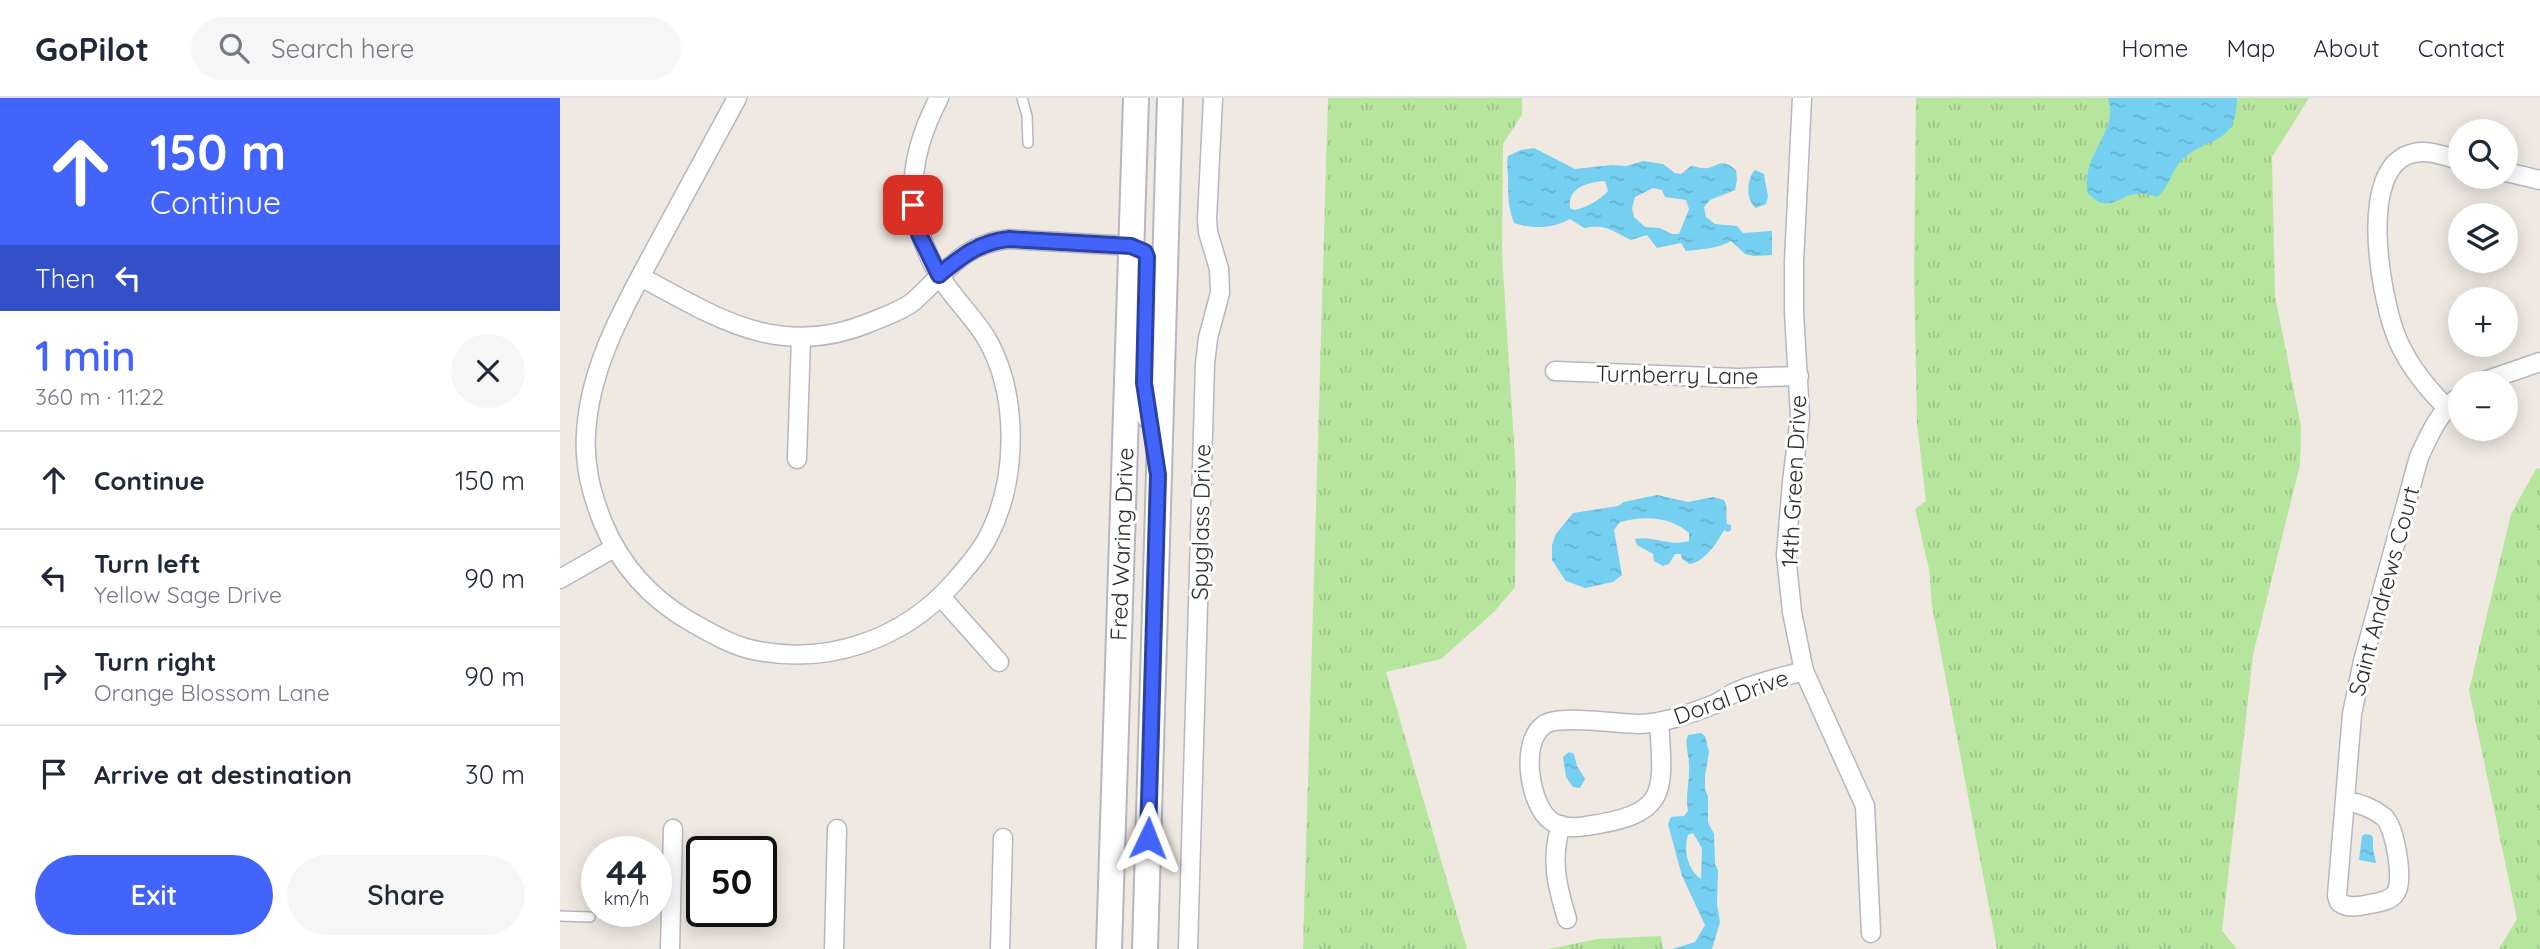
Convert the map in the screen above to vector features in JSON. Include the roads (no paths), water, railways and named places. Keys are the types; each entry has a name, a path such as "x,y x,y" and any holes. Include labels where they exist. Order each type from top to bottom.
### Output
{"main road":[{"name":"Fred Waring Drive","path":"1109,949 1136,98"},
{"name":"Fred Waring Drive","path":"1145,949 1170,98"},
{"path":"1131,246 1140,248 1147,257 1144,383 1158,475"}],"street":[{"path":"737,98 602,353 591,395 586,433 586,461 591,492 614,548 650,592 675,612 715,635 748,648 812,654 872,642 899,629 941,597 989,537 998,512 1010,459 1012,429 1009,402 986,338 939,275 919,234 913,205 912,180 923,131 939,98"},
{"name":"Spyglass Drive","path":"1188,949 1205,364 1208,338 1220,293 1219,269 1207,219 1213,98"},
{"name":"14th Green Drive","path":"1802,98 1794,262 1800,416 1791,482 1786,555 1791,612 1804,671 1865,806 1871,933"},
{"path":"2446,407 2406,359 2395,334 2378,253 2379,211 2387,173 2393,163 2414,152 2448,157"},
{"path":"2518,175 2540,180"},
{"path":"641,277 712,315 744,328 801,338 826,336 857,328 912,303 967,251 990,241 1009,239 1131,246"},
{"path":"797,459 801,338"},
{"path":"2514,371 2540,362"},
{"name":"Turnberry Lane","path":"1555,371 1737,377 1799,376"},
{"name":"Saint Andrews Court","path":"2345,801 2361,804 2385,818 2390,824 2394,835 2399,887 2395,895 2388,899 2349,906 2339,902 2337,896 2352,714 2363,661 2419,457 2431,430 2446,407"},
{"path":"560,579 614,548"},
{"path":"941,597 999,662"},
{"name":"Doral Drive","path":"1659,722 1662,781 1654,801 1634,814 1576,828 1551,821 1544,813 1528,765 1533,736 1552,721 1638,724 1659,722 1716,703 1753,685 1804,671"},
{"path":"1561,825 1554,868 1567,919"},
{"path":"670,949 673,829"},
{"path":"834,949 837,829"},
{"path":"1000,949 1003,838"}],"lane":[{"path":"1022,98 1027,116 1028,143"},
{"path":"560,916 581,917"}],"water":[{"path":"2108,98 2237,98 2232,125 2226,133 2182,160 2157,197 2138,193 2108,203 2100,202 2088,194 2087,179 2089,167 2108,123"},
{"path":"1534,148 1575,169 1626,166 1643,161 1663,164 1681,174 1691,166 1707,168 1722,163 1730,166 1736,170 1735,190 1710,200 1704,207 1706,217 1715,224 1737,226 1743,233 1772,231 1772,255 1745,254 1731,241 1715,247 1686,251 1681,243 1657,248 1647,235 1631,240 1604,228 1584,228 1570,219 1542,227 1514,223 1509,201 1507,162 1508,156","holes":["1605,181 1608,191 1601,197 1583,207 1574,210 1570,208 1572,195 1580,187","1653,188 1662,190 1665,197 1686,200 1689,209 1679,234 1645,227 1634,217 1632,208 1635,197"]},
{"path":"1755,170 1764,174 1768,197 1766,204 1756,208 1750,200 1748,190"},
{"path":"1657,495 1688,502 1713,497 1724,500 1727,524 1731,525 1731,530 1724,530 1710,551 1695,563 1690,564 1682,559 1681,554 1675,554 1669,564 1663,566 1654,561 1653,554 1637,545 1635,539 1682,542 1689,541 1689,533 1665,520 1638,519 1620,522 1614,530 1622,575 1613,582 1585,588 1566,581 1552,560 1552,545 1556,534 1573,513 1618,506 1624,502"},
{"path":"1701,733 1705,736 1709,752 1705,789 1708,797 1708,822 1714,834 1720,922 1712,949 1672,949 1695,942 1705,925 1682,876 1668,824 1671,817 1684,816 1688,811 1688,735","holes":["1693,833 1702,848 1701,879 1688,860 1688,835"]},
{"path":"1569,752 1574,754 1585,779 1580,788 1573,787 1566,777 1563,757"},
{"path":"2365,834 2373,838 2376,863 2359,860 2362,836"}]}
